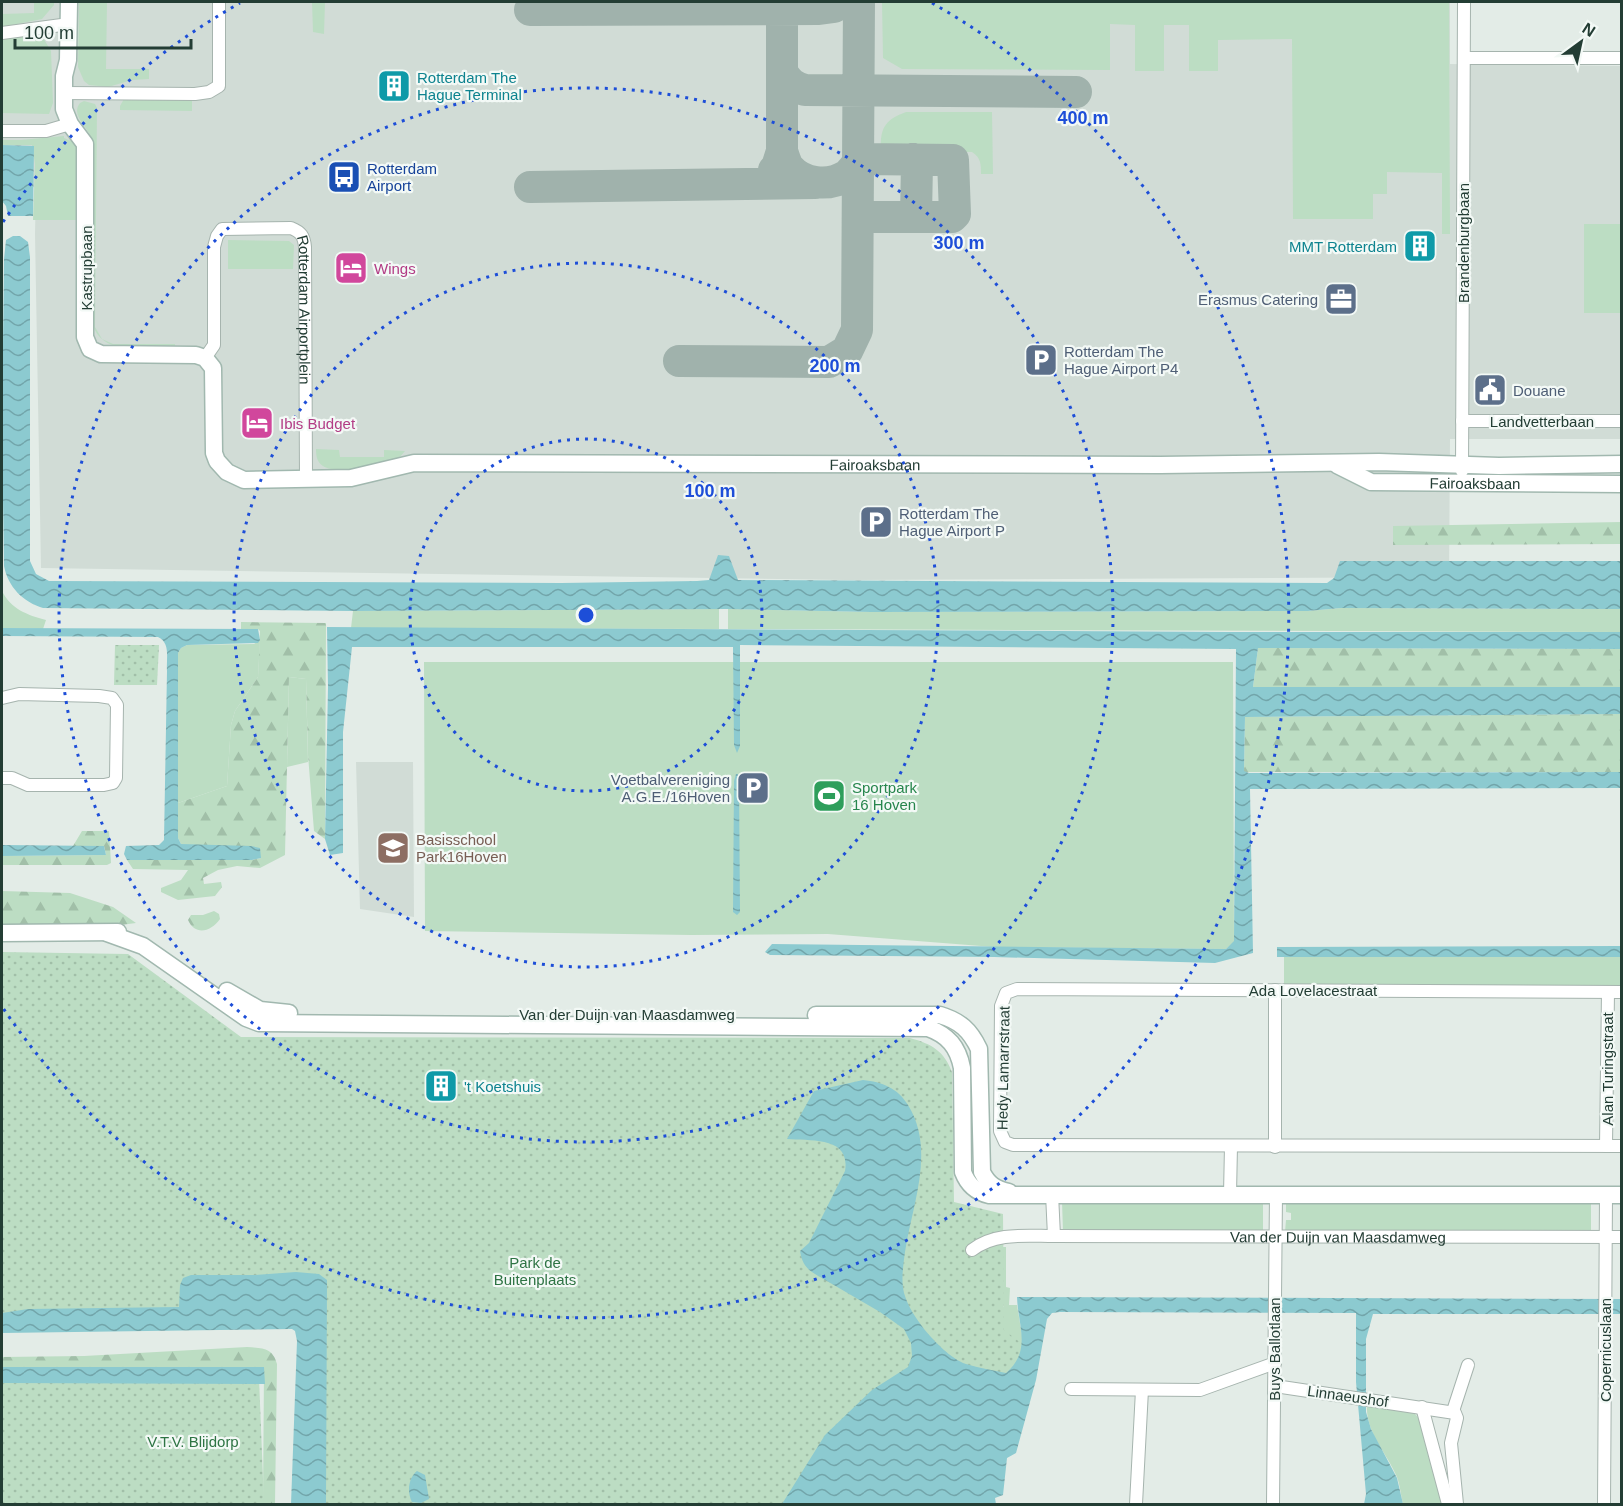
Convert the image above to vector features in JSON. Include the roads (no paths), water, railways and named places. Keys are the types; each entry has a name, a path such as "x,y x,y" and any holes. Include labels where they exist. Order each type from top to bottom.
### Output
{"main road":[{"name":"Kastrupbaan","path":"59,2 68,60 64,84 64,109 70,124 85,144 86,337 90,349 101,354 195,355 205,358"},
{"name":"Kastrupbaan","path":"64,24 69,2"},
{"path":"205,358 213,368 214,453 217,460 227,472 244,480 306,480"},
{"name":"Fairoaksbaan","path":"306,480 351,478 414,464 1462,464 1499,466 1622,464"},
{"name":"Fairoaksbaan","path":"1333,464 1371,482 1622,484"},
{"name":"Van der Duijn van Maasdamweg","path":"2,933 106,933 143,945 246,1018 259,1023 928,1028 948,1038 959,1055 962,1068 962,1161 965,1178 975,1190 989,1196 1028,1194 1614,1195"}],"street":[{"path":"64,84 106,93 195,94 214,90 219,86 219,2"},
{"name":"Brandenburgbaan","path":"1462,484 1464,2"},
{"path":"2,33 64,24"},
{"path":"1464,58 1622,58"},
{"path":"2,131 46,131 70,124"},
{"name":"Rotterdam Airportplein","path":"205,358 214,345 214,247 222,229 272,227 291,228 298,231 304,237 306,247 306,480"},
{"name":"Landvetterbaan","path":"1462,421 1622,421"},
{"path":"2,698 20,694 99,696 112,698 117,705 116,778 113,783 28,785 12,778 2,778"},
{"name":"Ada Lovelacestraat","path":"1006,993 1017,989 1622,992"},
{"path":"1275,990 1275,1147"},
{"name":"Alan Turingstraat","path":"1606,1146 1608,992"},
{"name":"Hedy Lamarrstraat","path":"1006,993 1001,1006 1000,1131 1005,1142 1013,1145 1230,1146"},
{"path":"1230,1194 1230,1146 1622,1146"},
{"path":"1052,1194 1054,1236"},
{"name":"Buys Ballotlaan","path":"1273,1504 1276,1194"},
{"name":"Copernicuslaan","path":"1605,1504 1606,1237 1614,1195"},
{"name":"Van der Duijn van Maasdamweg","path":"972,1250 980,1244 999,1237 1622,1238"},
{"path":"1071,1389 1200,1390 1275,1363"},
{"path":"1448,1504 1451,1443 1457,1418 1453,1411 1468,1365"},
{"name":"Linnaeushof","path":"1275,1386 1453,1411"},
{"path":"1136,1504 1142,1390"},
{"path":"1422,1407 1432,1444 1457,1504"},
{"path":"1432,1444 1451,1443"}],"water":[{"path":"2,145 34,146 33,216 8,216 6,206 2,201"},
{"path":"13,236 20,236 28,242 30,257 30,561 36,574 49,581 561,583 697,581 709,580 718,555 729,556 738,580 1327,583 1334,578 1340,561 1621,561 1621,609 1341,608 1308,611 871,612 728,609 353,611 43,608 29,602 18,593 9,581 4,566 2,431 4,259 6,240"},
{"path":"327,627 1621,632 1621,649 1258,648 1253,687 1621,687 1621,714 1245,717 1244,771 1249,773 1621,772 1621,788 1250,789 1253,953 1215,963 994,957 770,955 765,952 772,944 1226,949 1234,941 1236,649 740,645 740,746 737,753 734,745 733,647 352,647 343,732 343,853 330,855 325,839"},
{"path":"2,628 258,629 260,640 258,643 187,645 178,653 178,838 181,844 260,848 261,858 252,860 127,860 124,854 126,846 159,845 164,840 167,657 165,643 162,640 158,637 2,636"},
{"path":"738,774 739,782 740,912 737,915 733,912 734,781"},
{"path":"2,845 104,846 106,855 2,856"},
{"path":"1622,946 1621,957 1277,957 1277,947"},
{"path":"863,1080 877,1082 894,1090 904,1099 916,1122 920,1140 920,1178 904,1262 902,1278 904,1293 912,1312 928,1334 949,1354 966,1364 1006,1373 1014,1365 1019,1356 1022,1338 1017,1297 1621,1299 1621,1314 1373,1314 1366,1339 1366,1412 1371,1429 1397,1478 1403,1504 1364,1504 1366,1494 1356,1382 1356,1313 1060,1312 1052,1313 1047,1319 1036,1380 1016,1453 1007,1458 1003,1495 995,1498 996,1504 782,1504 825,1435 872,1390 908,1367 912,1356 911,1343 904,1329 880,1312 812,1272 804,1264 800,1251 809,1243 845,1171 845,1160 842,1152 827,1143 787,1139 814,1091"},
{"path":"296,1272 319,1274 327,1280 326,1504 291,1504 297,1341 295,1331 292,1329 2,1333 2,1313 28,1309 179,1307 180,1285 183,1278 191,1275 255,1275"},
{"path":"2,1367 264,1367 265,1384 2,1383"},
{"path":"417,1471 425,1475 429,1499 421,1503 412,1502 409,1494 410,1482"}],"place":[{"name":"Rotterdam The Hague Terminal","path":"394,86"},
{"name":"Rotterdam Airport","path":"344,177"},
{"name":"MMT Rotterdam","path":"1420,246"},
{"name":"Wings","path":"351,268"},
{"name":"Erasmus Catering","path":"1341,299"},
{"name":"Rotterdam The Hague Airport P4","path":"1041,360"},
{"name":"Douane","path":"1490,390"},
{"name":"Ibis Budget","path":"257,423"},
{"name":"Rotterdam The Hague Airport P","path":"876,522"},
{"name":"Voetbalvereniging A.G.E./16Hoven","path":"753,788"},
{"name":"Sportpark 16 Hoven","path":"829,796"},
{"name":"Basisschool Park16Hoven","path":"393,848"},
{"name":"'t Koetshuis","path":"441,1086"}],"park label":[{"name":"Park de Buitenplaats","path":"535,1270"},
{"name":"V.T.V. Blijdorp","path":"193,1441"}]}
